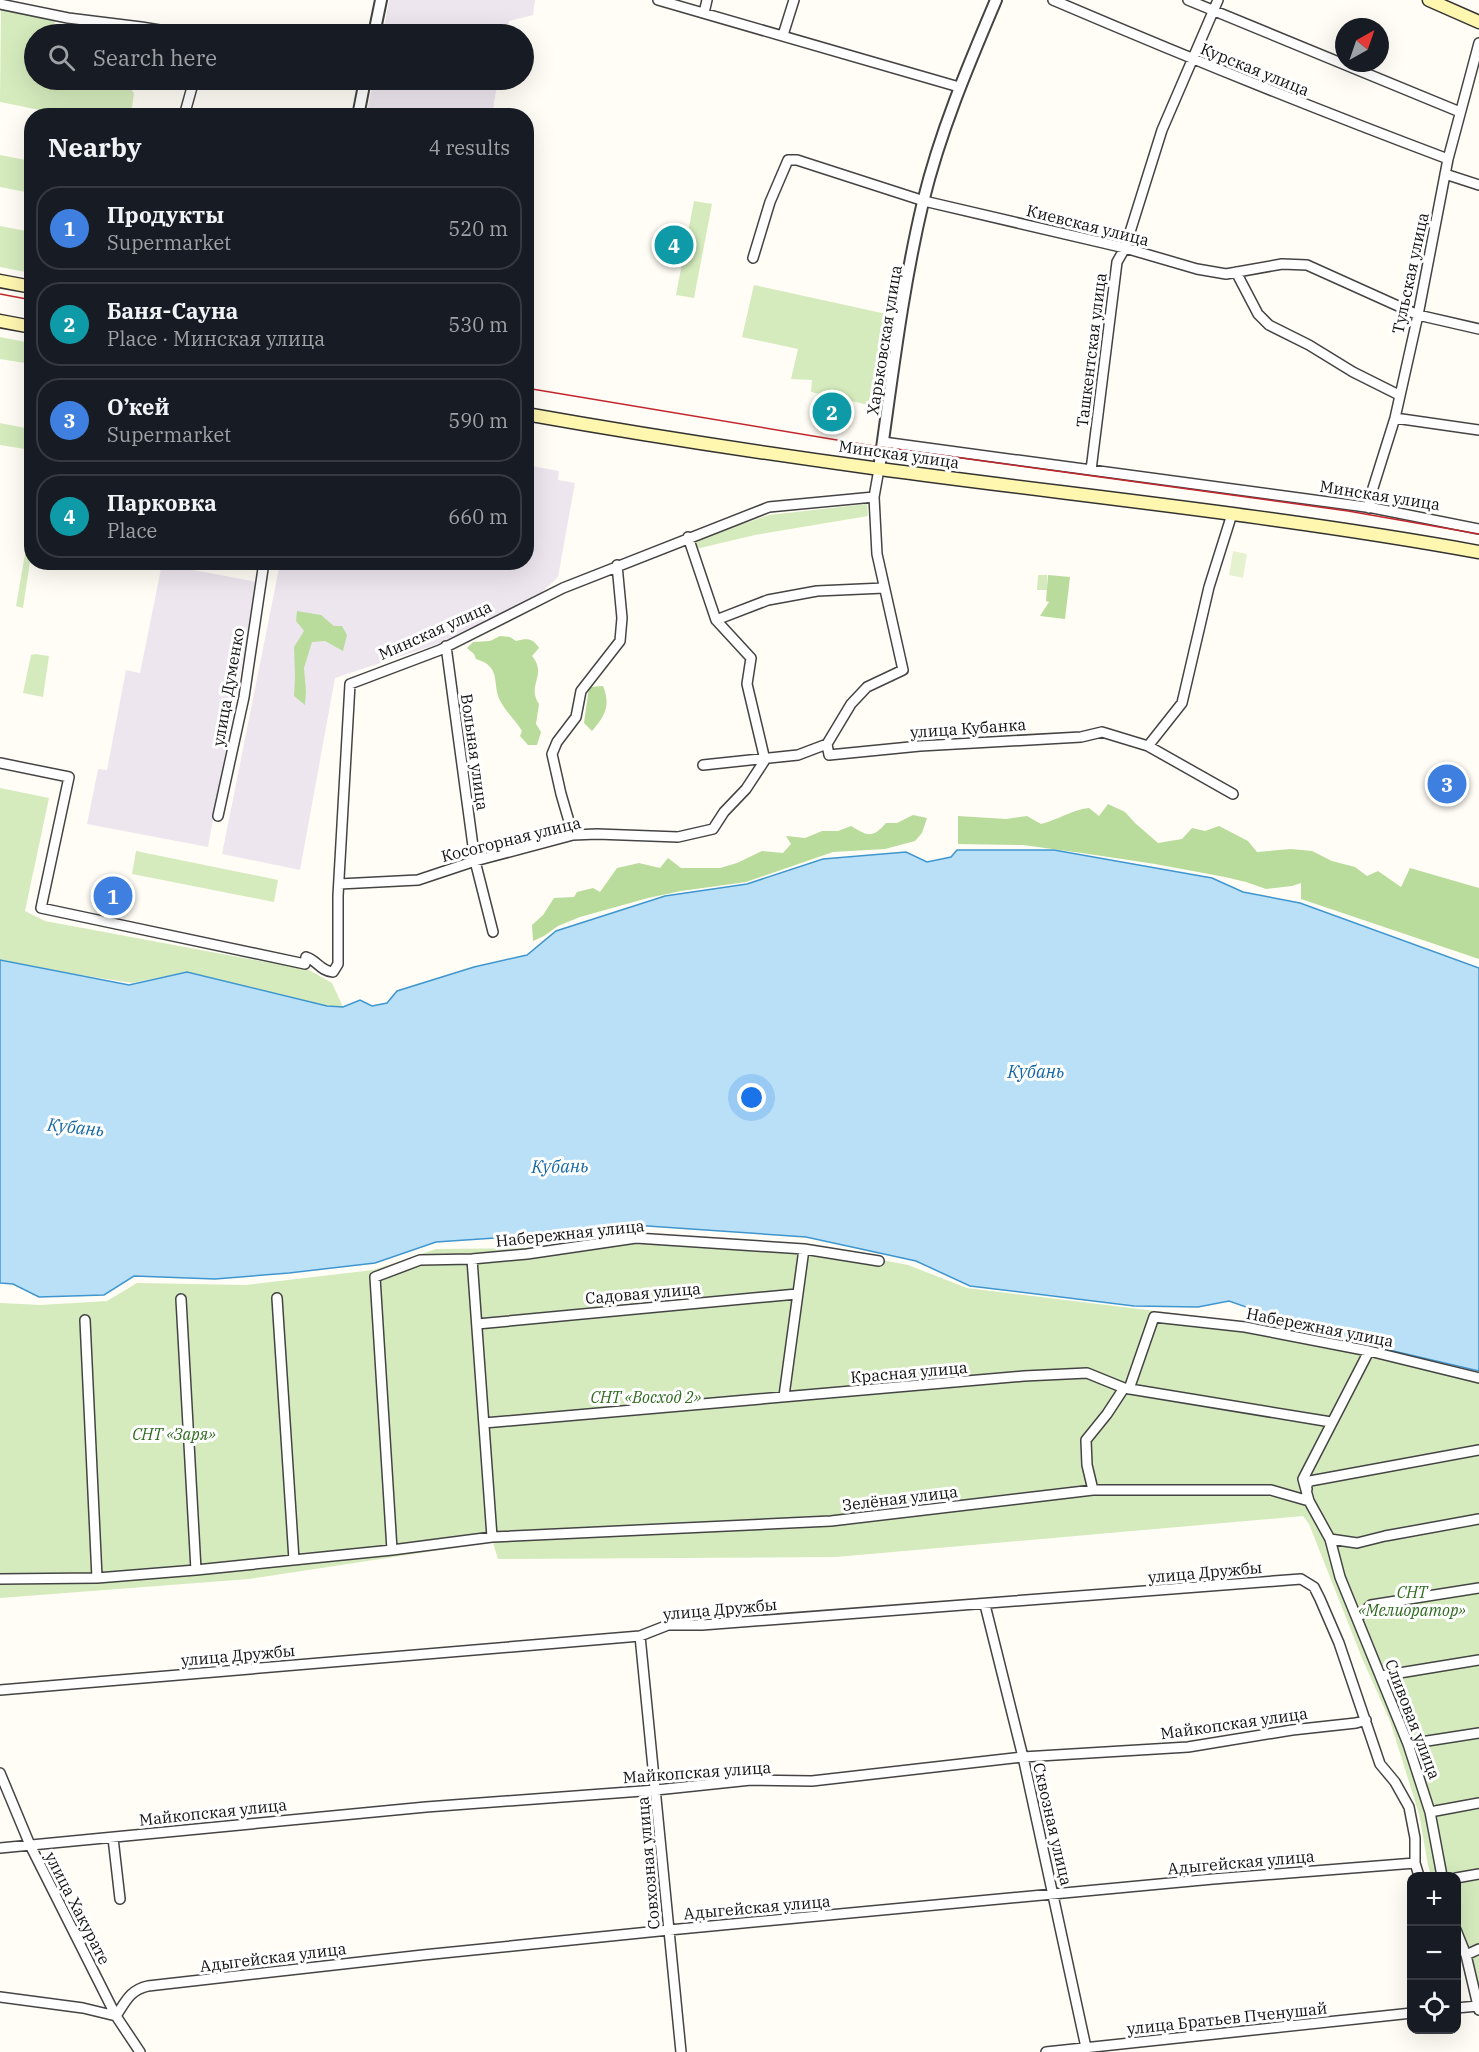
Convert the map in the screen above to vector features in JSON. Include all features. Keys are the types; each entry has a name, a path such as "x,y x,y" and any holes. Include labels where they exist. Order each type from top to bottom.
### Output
{"main road":[{"path":"1429,0 1479,22"},
{"path":"0,281 24,286"},
{"path":"0,321 24,326"},
{"name":"Минская улица","path":"534,415 879,468 1373,533 1479,552"}],"street":[{"path":"376,24 381,0"},
{"path":"661,0 959,87"},
{"path":"704,13 707,0"},
{"path":"783,35 794,0"},
{"name":"Харьковская улица","path":"826,744 851,704 867,687 903,670 878,554 874,497 899,325 924,201 959,87 996,0"},
{"name":"Курская улица","path":"1053,0 1192,60 1448,159"},
{"path":"1188,0 1460,112"},
{"name":"Ташкентская улица","path":"1091,470 1118,262 1125,248 1162,130 1218,0"},
{"path":"0,4 68,18 117,24"},
{"name":"Тульская улица","path":"1369,508 1395,418 1418,315 1448,159 1479,43"},
{"path":"186,108 191,90"},
{"path":"360,108 363,90"},
{"name":"Киевская улица","path":"753,258 770,202 788,160 797,160 924,201 1125,248 1197,270 1226,274 1282,264 1307,265 1418,315 1479,329"},
{"path":"1445,174 1479,185"},
{"path":"1236,272 1258,314 1269,325 1310,345 1353,372 1399,394"},
{"path":"1395,418 1479,430"},
{"name":"Минская улица","path":"883,442 1369,508 1479,529"},
{"name":"Минская улица","path":"339,884 350,684 446,646 563,588 616,565 769,507 874,497"},
{"path":"1148,746 1182,703 1209,587 1232,514"},
{"path":"688,537 716,620 751,658 747,684 765,760"},
{"path":"573,835 552,753 557,742 576,717 581,692 620,641 622,618 616,565"},
{"name":"улица Думенко","path":"218,816 244,697 263,570"},
{"path":"716,620 768,600 817,591 884,588"},
{"name":"Вольная улица","path":"446,646 475,861 493,932"},
{"name":"улица Кубанка","path":"826,744 829,755 920,746 1081,737 1102,732 1148,746 1233,794"},
{"path":"703,765 798,756 826,744"},
{"name":"Косогорная улица","path":"339,884 418,880 475,861 573,835 678,837 713,829 724,812 746,789 765,760"},
{"path":"0,763 69,777 41,908 304,964 306,957 313,959 318,966 328,972 333,972 338,964 339,884"},
{"name":"Набережная улица","path":"392,1550 375,1277 420,1260 472,1259 527,1254 636,1238 804,1249 879,1261"},
{"path":"784,1396 804,1249"},
{"path":"472,1259 492,1537"},
{"name":"Садовая улица","path":"477,1324 797,1294"},
{"path":"277,1298 294,1560"},
{"path":"181,1299 196,1570"},
{"name":"Набережная улица","path":"1126,1388 1154,1317 1245,1327 1369,1351 1479,1378"},
{"path":"85,1320 97,1578"},
{"path":"1309,1501 1303,1479 1369,1351"},
{"name":"Красная улица","path":"484,1423 1024,1376 1087,1373 1126,1388 1331,1422"},
{"path":"1093,1490 1087,1465 1086,1440 1126,1388"},
{"path":"1309,1501 1306,1486 1310,1481 1479,1449"},
{"name":"Зелёная улица","path":"0,1579 97,1578 196,1570 392,1550 492,1537 831,1521 1093,1490 1271,1490 1309,1501"},
{"name":"Сливовая улица","path":"1309,1501 1330,1539 1340,1577 1408,1744 1430,1812 1441,1872"},
{"path":"1330,1539 1357,1543 1479,1519"},
{"name":"улица Дружбы","path":"0,1690 640,1636 668,1625 702,1626 1301,1579 1314,1587 1320,1599 1339,1643 1366,1719"},
{"path":"1357,1618 1371,1605 1479,1588"},
{"name":"Сквозная улица","path":"985,1605 1023,1756 1086,2050"},
{"name":"Совхозная улица","path":"640,1636 681,2052"},
{"path":"1381,1676 1479,1660"},
{"path":"1366,1719 1380,1764 1395,1782 1409,1807 1415,1838 1415,1863 1418,1872"},
{"name":"Майкопская улица","path":"0,1848 426,1807 656,1790 751,1780 812,1780 1023,1756 1188,1747 1292,1730 1356,1723 1366,1719"},
{"path":"1408,1744 1479,1733"},
{"name":"улица Хакурате","path":"0,1773 30,1845 116,2016 140,2052"},
{"path":"1430,1812 1479,1803"},
{"path":"113,1838 120,1899"},
{"name":"Адыгейская улица","path":"116,2016 138,1988 148,1986 669,1930 1297,1871 1415,1863"},
{"path":"1461,1877 1479,1874"},
{"path":"1461,1942 1478,2008 1461,2008"},
{"path":"1466,1955 1479,1948"},
{"path":"0,1998 83,2008 116,2016"},
{"name":"улица Братьев Пченушай","path":"1046,2052 1086,2050 1407,2014"}],"shaded area":[{"path":"389,0 535,0 533,15 509,21 509,24 385,24"},
{"path":"372,90 496,90 493,108 368,108"},
{"path":"534,466 559,471 558,480 575,483 558,577 542,592 450,640 335,678 300,870 222,854 279,570 534,570"},
{"path":"161,570 194,570 257,582 208,847 87,824 98,769 107,770 126,670 140,673"}],"green space":[{"path":"1,9 55,20 54,24 24,24 24,90 132,90 134,93 132,108 30,108 0,102"},
{"path":"0,155 24,160 24,192 0,187"},
{"path":"694,201 712,204 694,298 676,295"},
{"path":"0,226 24,231 24,272 0,267"},
{"path":"754,285 891,315 873,406 811,392 812,380 791,379 798,349 742,337"},
{"path":"0,337 24,342 24,363 0,359"},
{"path":"0,423 24,428 24,449 0,445"},
{"path":"867,504 868,516 755,535 696,549 694,540 769,515"},
{"path":"1233,551 1247,554 1243,578 1229,575"},
{"path":"24,560 24,570 29,570 23,608 16,606"},
{"path":"1038,575 1047,575 1047,590 1037,590"},
{"path":"1048,575 1070,577 1065,619 1040,616 1049,602 1046,601"},
{"path":"297,611 321,615 334,626 342,626 347,635 343,651 325,641 312,642 304,668 305,705 294,696 294,647 304,631 296,621"},
{"path":"500,636 510,637 516,641 529,640 539,648 532,656 538,669 535,691 539,704 536,724 541,732 537,745 528,745 520,736 522,731 504,708 490,667 485,662 476,659 467,648 473,642 490,641"},
{"path":"31,655 49,656 43,697 23,693"},
{"path":"603,686 606,699 605,710 592,731 584,723 589,687"},
{"path":"0,788 49,798 25,911 45,921 309,970 332,983 343,1007 327,1006 187,972 132,983 0,960"},
{"path":"1108,804 1125,812 1158,843 1182,839 1192,828 1205,831 1219,826 1248,841 1257,852 1291,849 1312,851 1332,861 1355,867 1367,876 1378,871 1401,887 1410,868 1479,888 1479,959 1301,899 1301,883 1266,889 1225,877 1082,853 1023,845 958,844 958,816 1006,819 1027,816 1041,824 1089,808 1099,816"},
{"path":"913,815 927,818 922,833 915,841 885,849 833,852 746,882 648,898 580,917 558,926 533,941 532,925 543,915 554,898 574,897 577,892 593,888 600,892 617,868 639,863 660,868 668,858 681,868 720,868 762,851 783,853 791,844 786,836 805,838 822,831 838,831 851,826 866,834 873,834 886,823 897,823"},
{"path":"136,851 278,880 274,902 132,874"},
{"path":"639,1233 809,1246 908,1265 967,1288 1246,1322 1479,1374 1479,2013 1461,1960 1461,1872 1430,1872 1419,1814 1390,1721 1362,1658 1309,1524 1303,1516 836,1557 498,1559 493,1543 486,1543 249,1579 0,1598 0,1303 41,1305 107,1301 137,1283 246,1285 373,1270 436,1249 542,1248 591,1237"}],"water":[{"name":"Кубань","path":"957,850 1054,850 1212,878 1243,892 1300,903 1479,968 1479,1371 1329,1336 1229,1301 1198,1307 1134,1306 970,1286 916,1261 806,1237 633,1225 541,1235 436,1242 375,1263 289,1273 215,1279 134,1276 104,1295 39,1297 13,1284 0,1283 0,960 129,985 187,972 327,1006 343,1007 360,1000 372,1006 387,1003 397,991 474,967 527,955 556,931 665,896 747,884 823,859 906,852 927,862 951,857"}],"tram line":[{"path":"0,294 24,298"},
{"path":"534,389 867,445 1348,511 1479,534"}],"place":[{"name":"Парковка","path":"674,245"},
{"name":"Баня-Сауна","path":"832,412"},
{"name":"О’кей","path":"1447,784"},
{"name":"Продукты","path":"113,896"}],"park label":[{"name":"СНТ «Восход 2»","path":"646,1397"},
{"name":"СНТ «Заря»","path":"174,1434"},
{"name":"СНТ «Мелиоратор»","path":"1412,1601"}]}
